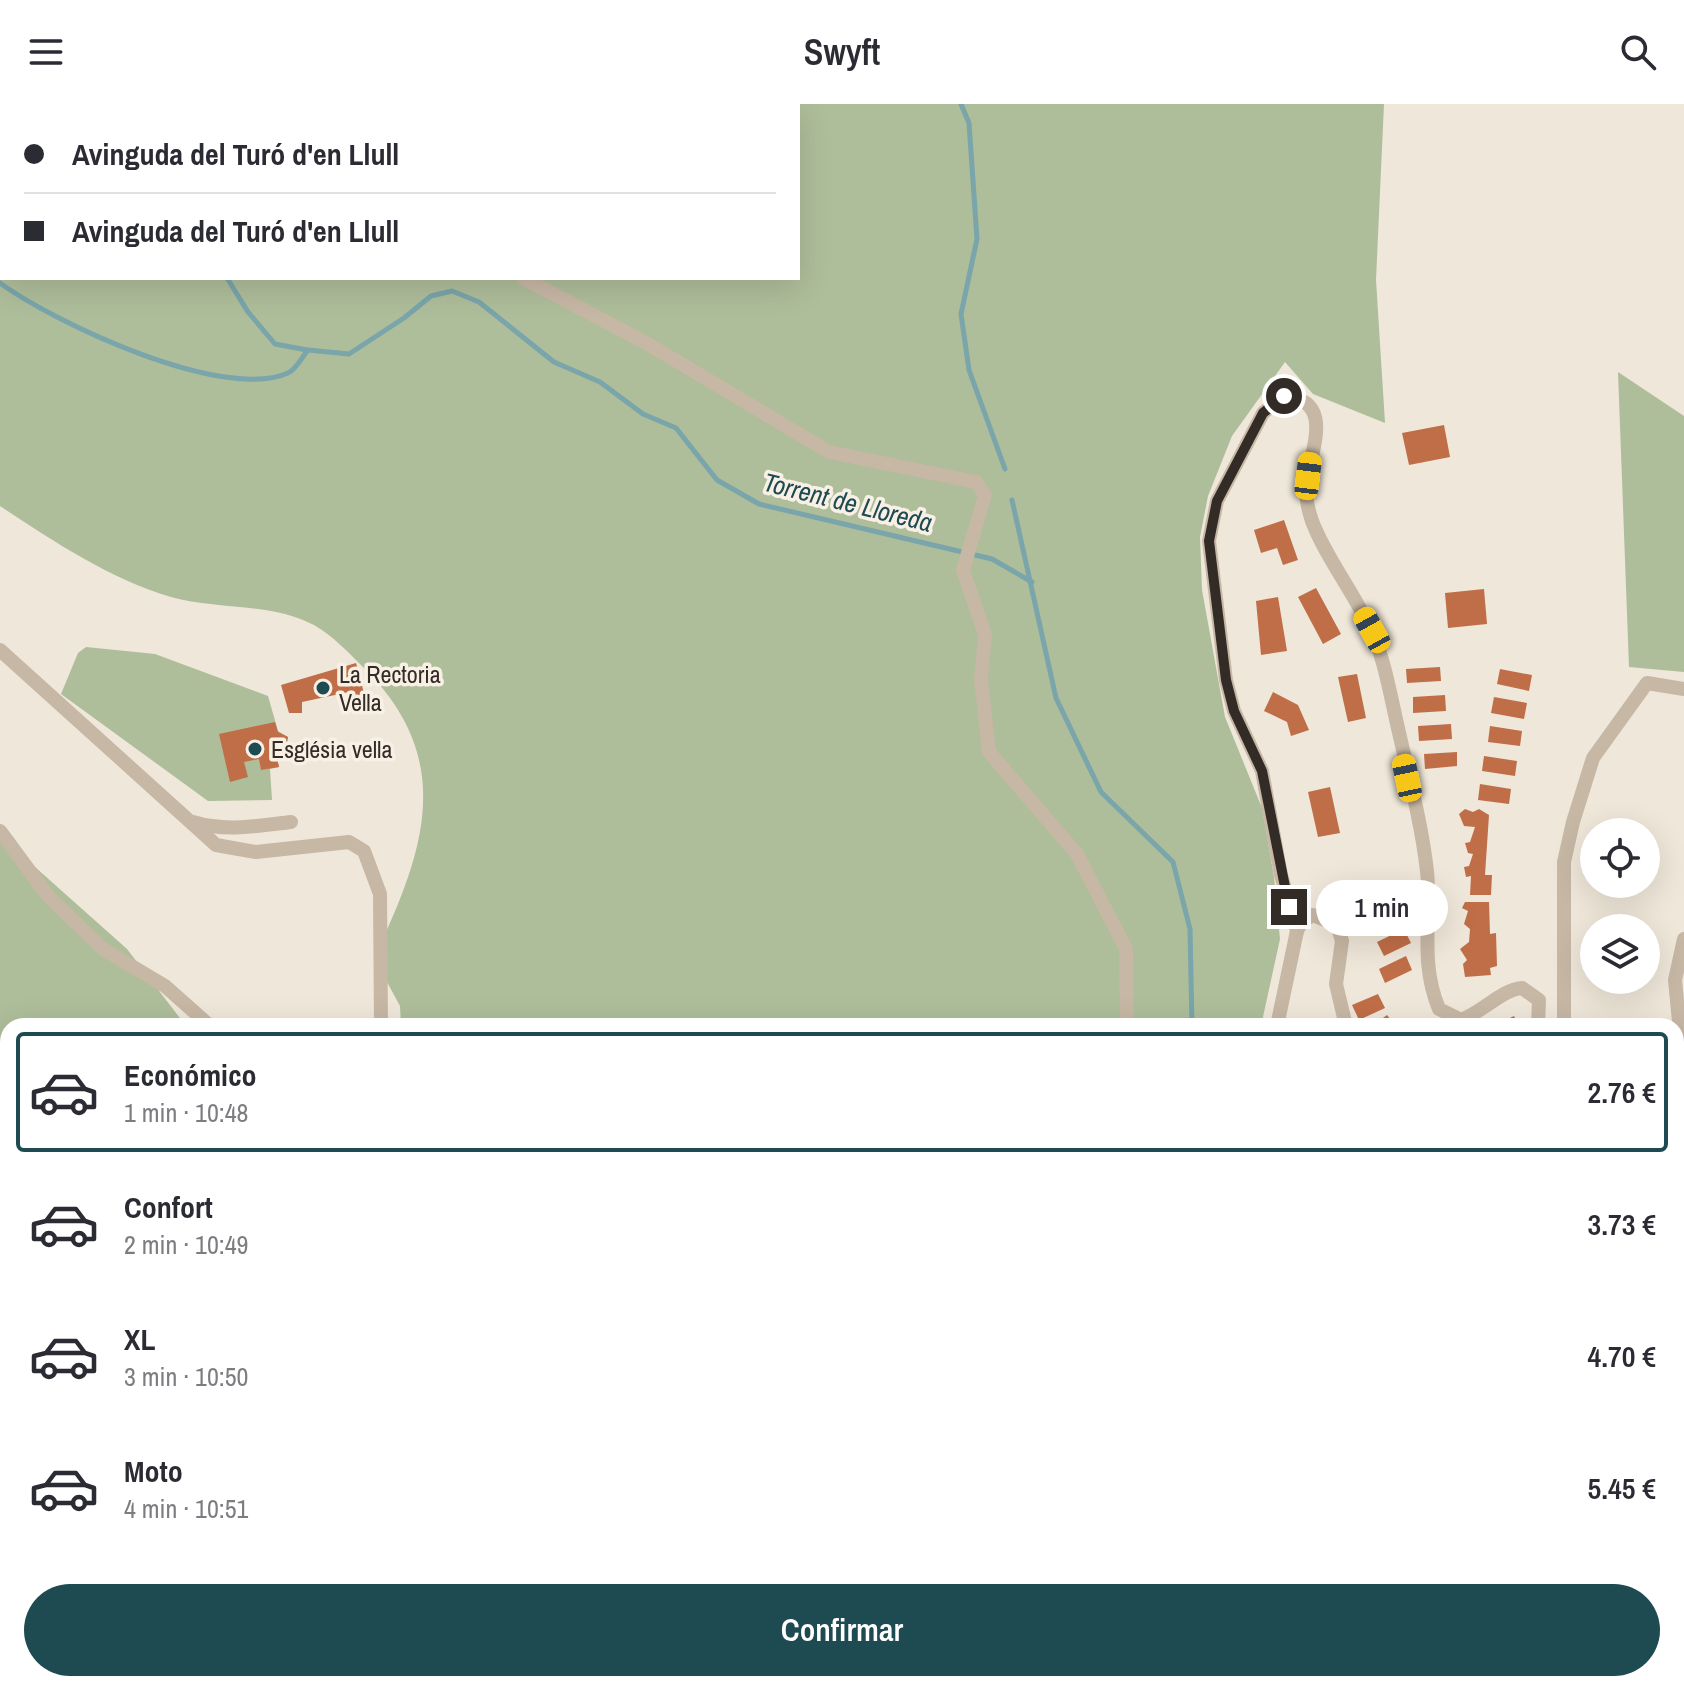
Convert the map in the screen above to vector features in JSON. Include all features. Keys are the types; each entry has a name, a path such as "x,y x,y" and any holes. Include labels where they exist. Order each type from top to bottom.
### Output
{"street":[{"path":"527,280 648,344 829,452 976,482 985,495 963,570 985,635 981,679 989,752 1077,854 1126,949 1127,1018"},
{"path":"1297,931 1281,875 1262,771 1234,711 1226,680 1210,550 1210,523 1217,501 1263,413 1284,396 1297,397 1310,407 1316,419 1317,435 1305,492 1312,521 1372,630 1393,707 1427,872 1426,972 1439,1009 1457,1018"},
{"path":"0,650 216,845 256,852 349,842 364,851 380,894 381,1018"},
{"path":"1564,1018 1564,862 1593,758 1647,683 1684,689"},
{"path":"185,820 211,828 291,822"},
{"path":"0,831 48,896 103,949 165,986 201,1018"},
{"path":"1279,1018 1297,931 1302,921 1313,915 1337,925 1342,941 1336,984 1344,1018"},
{"path":"1679,1018 1675,980 1684,939"},
{"path":"1465,1018 1487,1008 1511,989 1522,988 1539,1000 1538,1018"},
{"path":"1684,1601 1684,1609"}],"green space":[{"path":"800,104 1384,104 1376,280 1385,423 1313,394 1285,362 1232,436 1208,496 1200,537 1202,590 1225,717 1262,808 1274,877 1280,939 1263,1018 401,1018 400,1006 374,958 406,882 423,809 422,774 413,739 394,704 353,657 314,625 262,609 171,597 126,580 0,506 0,280 800,280"},
{"path":"1618,372 1684,416 1684,672 1629,667"},
{"path":"86,647 155,654 268,696 278,731 288,737 285,753 276,754 279,767 270,769 272,800 208,801 61,694 78,653"},
{"path":"0,840 26,859 127,949 180,1018 0,1018"}],"building":[{"path":"1444,425 1450,457 1409,465 1402,433"},
{"path":"1284,520 1298,560 1283,565 1277,548 1261,553 1254,530"},
{"path":"1316,588 1341,634 1323,644 1298,597"},
{"path":"1484,589 1487,624 1448,628 1445,593"},
{"path":"1278,597 1287,651 1261,655 1256,601"},
{"name":"La Rectoria Vella","path":"356,663 365,697 351,700 349,692 302,702 302,713 289,713 281,685"},
{"path":"1440,667 1441,681 1407,683 1406,669"},
{"path":"1500,669 1532,675 1529,691 1497,684"},
{"path":"1357,674 1366,718 1348,722 1338,677"},
{"path":"1273,692 1298,705 1309,730 1291,736 1287,722 1264,711"},
{"path":"1445,695 1446,711 1413,713 1413,697"},
{"path":"1494,697 1527,703 1524,719 1491,713"},
{"name":"Església vella","path":"275,722 278,732 288,737 285,753 276,754 279,767 261,770 259,759 244,762 248,777 230,782 219,734"},
{"path":"1451,724 1452,739 1419,741 1418,726"},
{"path":"1490,726 1522,731 1520,746 1488,742"},
{"path":"1457,752 1457,766 1425,769 1424,754"},
{"path":"1484,756 1517,761 1515,776 1482,771"},
{"path":"1480,784 1511,789 1509,804 1478,800"},
{"path":"1330,787 1340,833 1318,837 1308,792"},
{"path":"1465,809 1473,812 1479,809 1489,815 1485,875 1492,875 1491,895 1470,895 1471,876 1466,877 1464,867 1469,866 1473,854 1468,853 1465,843 1470,842 1475,827 1464,826 1459,814"},
{"path":"1465,902 1489,902 1490,934 1496,933 1497,966 1490,968 1491,975 1465,977 1463,964 1467,960 1460,949 1469,942 1470,929 1464,924 1468,911 1462,908"},
{"path":"1404,929 1411,943 1384,956 1377,942"},
{"path":"1406,956 1412,970 1385,983 1379,969"},
{"path":"1378,994 1385,1008 1358,1018 1352,1005"}],"waterway":[{"path":"961,104 969,123 977,239 961,314 969,370 1005,469"},
{"path":"228,280 248,312 275,344 307,350"},
{"name":"Torrent de Lloreda","path":"0,283 59,318 140,354 223,377 259,379 288,373 308,350 349,354 431,296 452,291 479,302 554,362 600,382 643,414 676,428 717,480 759,504 992,559 1032,582"},
{"path":"1012,500 1056,698 1101,792 1173,862 1190,929 1192,1018"}],"place":[{"name":"La Rectoria Vella","path":"323,688"},
{"name":"Església vella","path":"255,749"}],"route":[{"path":"1284,396 1263,413 1217,501 1210,523 1209,541 1226,680 1234,711 1262,771 1289,907"}]}
